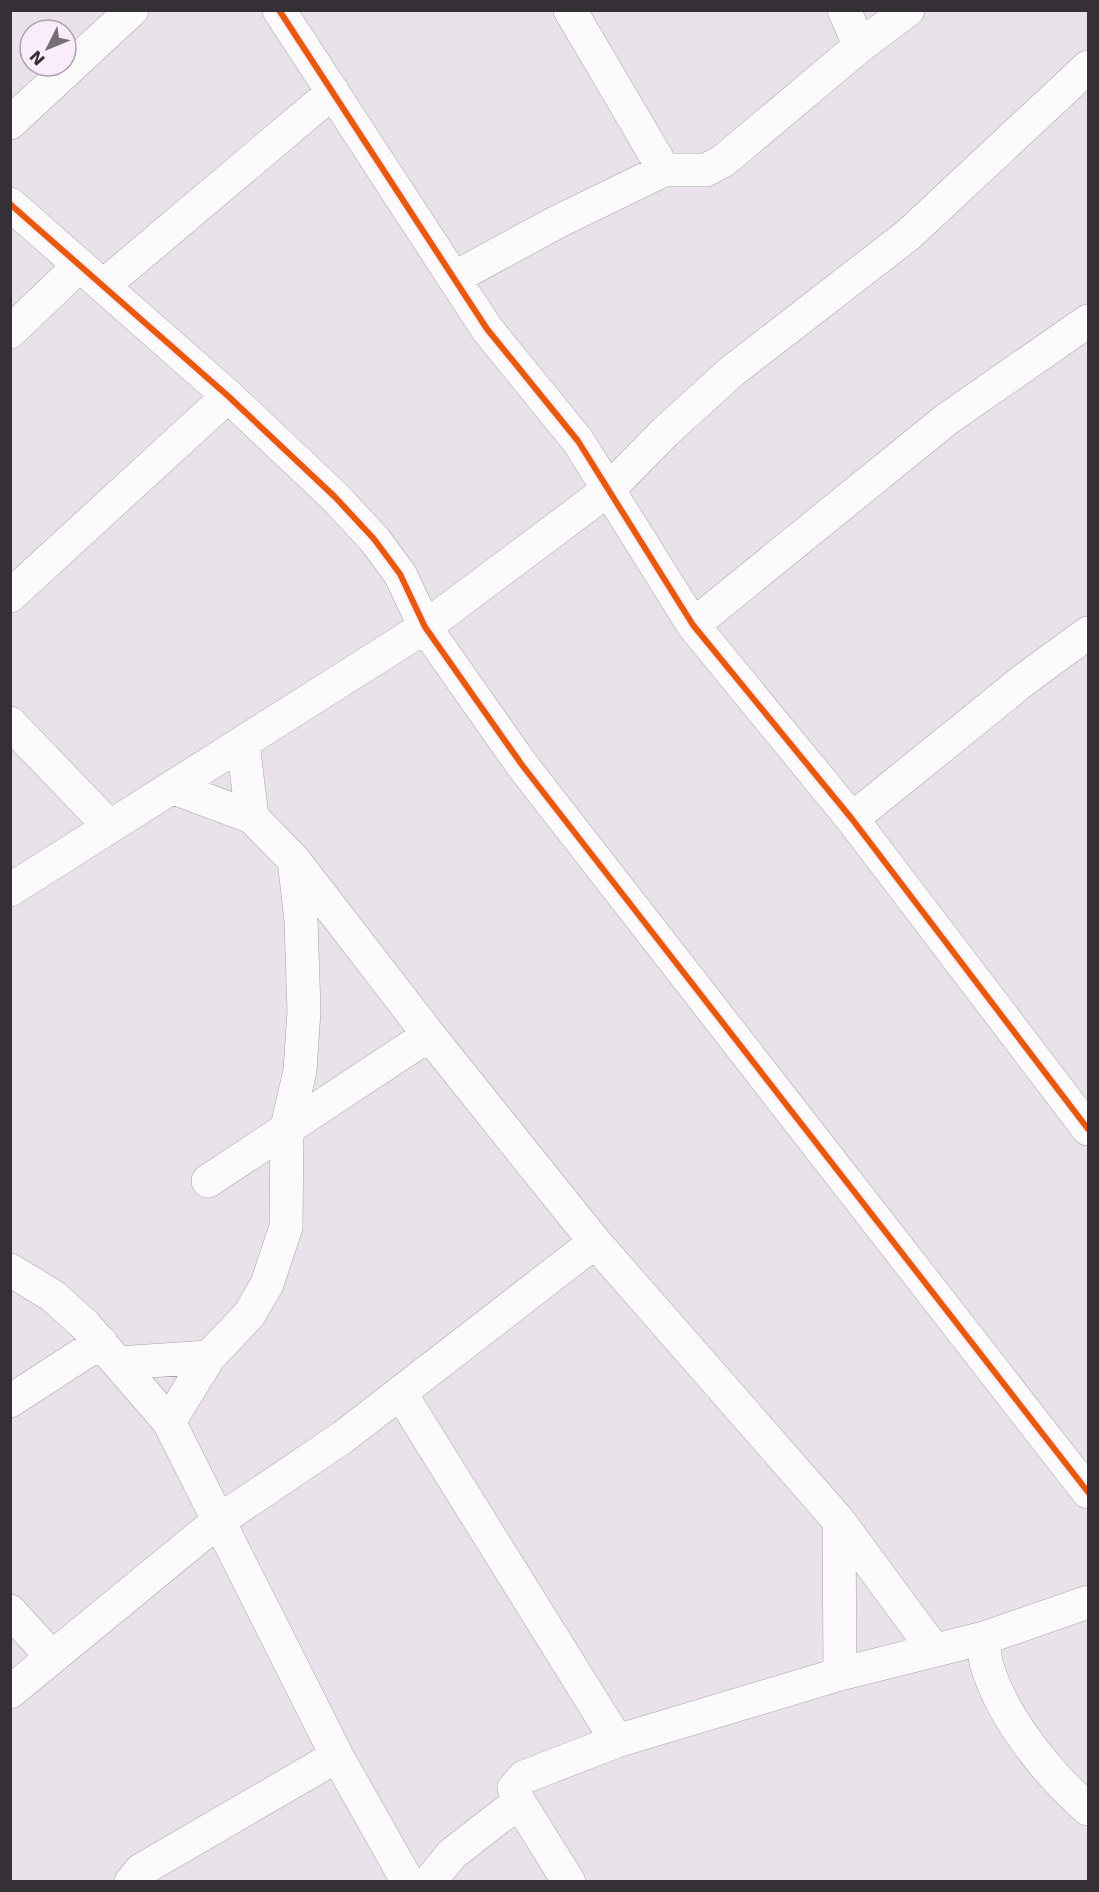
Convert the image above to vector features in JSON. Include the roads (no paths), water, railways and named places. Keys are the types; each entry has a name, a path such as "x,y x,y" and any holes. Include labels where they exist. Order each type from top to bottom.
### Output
{"street":[{"path":"10,123 132,10"},
{"path":"279,10 487,329 578,441 693,625 852,819 1089,1129"},
{"path":"570,10 664,170"},
{"path":"844,10 860,46"},
{"path":"454,278 556,222 664,170 706,170 723,162 860,46 908,10"},
{"path":"10,890 425,627 608,490 665,432 731,372 908,235 1089,67"},
{"path":"10,333 92,276 333,92"},
{"path":"10,204 228,396 335,497 374,539 400,574 425,627 522,765 1089,1492"},
{"path":"693,625 947,419 1089,321"},
{"path":"10,596 228,396"},
{"path":"852,819 1024,679 1089,633"},
{"path":"10,723 109,826"},
{"path":"243,744 252,817"},
{"path":"174,788 252,817 294,860 429,1035 595,1242 839,1521 934,1650"},
{"path":"170,1422 209,1357 249,1315 267,1284 285,1227 287,1127 300,1071 304,1011 301,920 294,860"},
{"path":"208,1181 429,1035"},
{"path":"10,1692 217,1522 343,1437 595,1242"},
{"path":"10,1270 53,1296 110,1352 170,1422 217,1522 337,1756 408,1881"},
{"path":"10,1401 110,1352 209,1357"},
{"path":"401,1394 617,1741"},
{"path":"839,1521 840,1674"},
{"path":"569,1881 519,1802 514,1788 524,1777 617,1741 840,1674 984,1638 1089,1602"},
{"path":"10,1611 51,1656"},
{"path":"984,1638 986,1664 1008,1712 1046,1765 1089,1809"},
{"path":"131,1881 141,1870 337,1756"},
{"path":"429,1881 452,1854 519,1802"}]}
